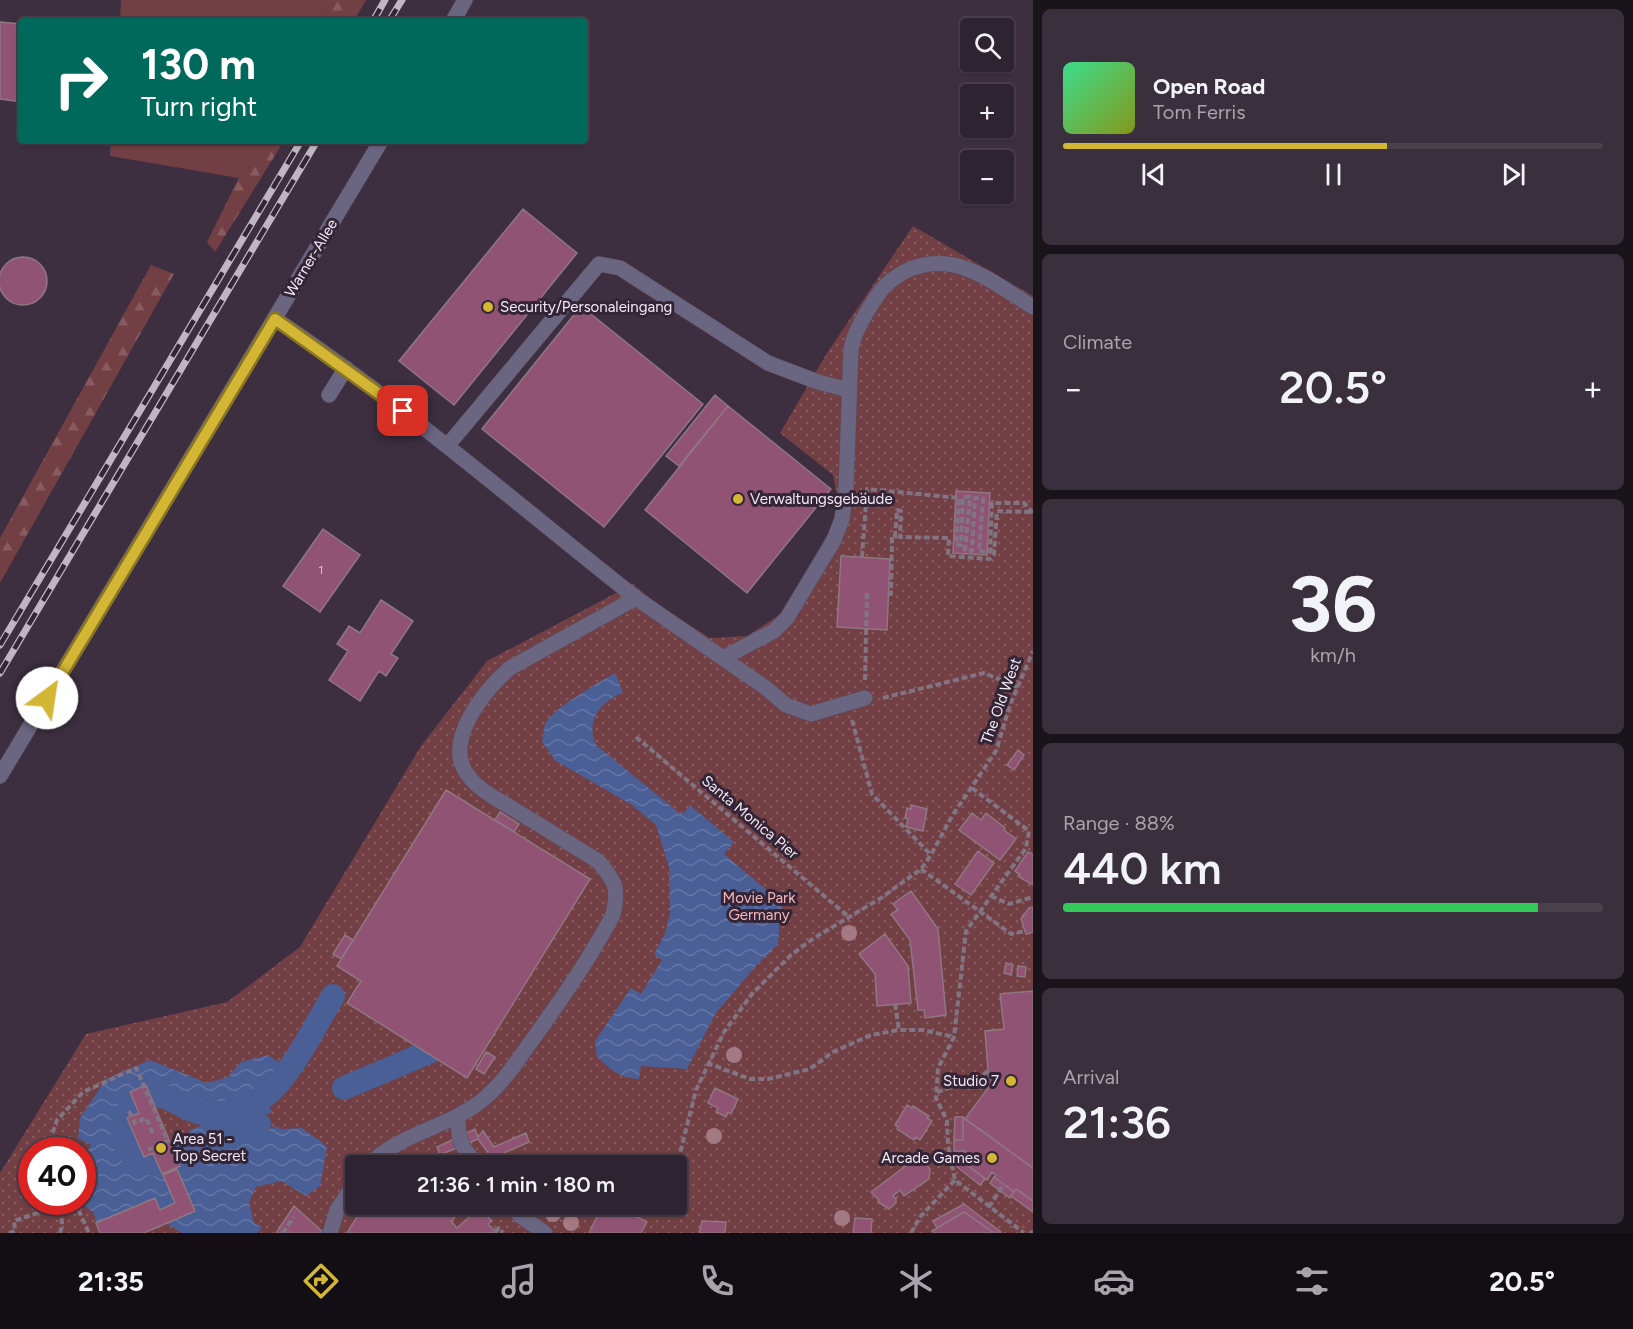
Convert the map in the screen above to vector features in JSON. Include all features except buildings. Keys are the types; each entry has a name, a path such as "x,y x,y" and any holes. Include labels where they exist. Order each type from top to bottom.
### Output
{"street":[{"path":"455,18 465,0"},
{"name":"Warner-Allee","path":"0,776 379,144"},
{"path":"723,658 774,631 787,618 834,540 842,519 846,490 851,349 854,334 882,288 898,274 918,265 941,263 964,268 1033,307"},
{"path":"448,445 599,264 620,268 768,363 818,382 849,390"},
{"path":"275,319 346,368 448,445 636,598 786,705 811,714 864,698"},
{"path":"329,395 346,368"},
{"path":"380,1155 413,1136 458,1116 500,1086 552,1013 613,915 617,898 613,878 598,861 483,790 466,773 458,750 463,729 493,682 510,668 636,598"},
{"path":"458,1116 458,1138 469,1155"},
{"path":"330,1233 338,1210 345,1199"},
{"path":"519,1215 545,1233"}],"path":[{"path":"862,557 867,489 959,498 956,544 961,545 963,497 970,497 965,550 972,550 975,498 983,499 979,551 990,552 992,503 1024,503 1033,512"},
{"path":"888,594 891,594 892,537 895,537 897,510 901,510 900,537 949,538 948,556 990,559 994,554 997,511 1033,512"},
{"path":"867,593 864,698 887,698 984,673 1018,687"},
{"name":"The Old West","path":"849,917 881,898 921,868 931,855 952,816 996,751 1033,651"},
{"path":"826,709 852,720 872,794 931,855"},
{"name":"Santa Monica Pier","path":"636,737 849,917"},
{"path":"972,788 1029,831 1026,848 966,932 954,1037 938,1068 936,1098 947,1121 948,1145 955,1180 1024,1233"},
{"path":"1027,838 1033,840"},
{"path":"921,868 1011,934 1025,930"},
{"path":"991,896 1009,904 1033,897"},
{"path":"681,1155 693,1098 707,1063 724,1032 752,994 791,955 849,917"},
{"path":"895,1004 899,1030"},
{"path":"707,1063 750,1079 768,1079 810,1069 833,1052 871,1035 899,1030 923,1030 954,1037"},
{"path":"51,1137 57,1120 83,1092 136,1068 168,1141 148,1150"},
{"path":"937,1092 989,1075 980,1077"},
{"path":"129,1111 135,1123 146,1118 154,1136"},
{"path":"948,1145 954,1146"},
{"path":"911,1233 920,1217 955,1180"},
{"path":"988,1207 1004,1184"},
{"path":"9,1233 15,1231 14,1221 30,1215"},
{"path":"60,1233 62,1215"},
{"path":"81,1215 89,1233"},
{"path":"283,1233 294,1217"},
{"path":"495,1232 499,1228 503,1233"}],"green space":[{"path":"121,0 328,0 319,18 120,18"},
{"path":"328,0 366,0 356,18 319,18"},
{"path":"111,144 256,144 239,178 110,156"},
{"path":"256,144 282,144 215,252 207,242"},
{"name":"Movie Park Germany","path":"913,226 1033,296 1033,1233 0,1233 0,1173 18,1144 18,1215 96,1215 96,1137 22,1137 86,1034 227,1002 300,947 421,746 487,661 633,584 657,604 710,638 747,636 781,614 833,525 837,496 833,475 780,433 827,353"},
{"path":"151,265 174,274 0,583 0,538"}],"water":[{"path":"615,673 623,692 608,701 597,713 592,727 596,745 682,815 690,805 734,842 724,854 782,903 778,944 716,1013 687,1069 641,1066 639,1079 616,1073 607,1066 597,1057 595,1041 631,988 641,994 662,960 654,954 665,934 670,913 669,867 656,825 632,805 556,761 542,742 544,727 550,717 577,696"},
{"path":"268,1055 283,1065 268,1084 252,1098 232,1106 194,1105 175,1091 157,1086 139,1088 127,1095 114,1117 113,1141 117,1151 135,1167 147,1171 161,1171 175,1203 160,1210 155,1198 96,1223 96,1137 78,1137 80,1118 106,1079 150,1060 207,1083 228,1077 241,1062"},
{"path":"266,1104 273,1112 182,1146 190,1130 200,1126 196,1117 223,1118"},
{"path":"277,1126 281,1129 302,1128 327,1147 320,1186 306,1196 281,1181 256,1187 249,1202 254,1223 262,1227 258,1233 182,1233 166,1223 195,1211 177,1169"}],"waterway":[{"path":"259,1124 163,1164 145,1162 132,1155 127,1148 122,1131 123,1122 131,1106 152,1095 165,1097 189,1109 211,1113 223,1113 256,1102 274,1088 290,1068 333,996"},
{"path":"344,1088 436,1049"}],"railway":[{"path":"375,18 385,0"},
{"path":"391,18 402,0"},
{"path":"0,645 299,144"},
{"path":"0,673 315,144"}],"place":[{"name":"Security/Personaleingang","path":"488,307"},
{"name":"Verwaltungsgebäude","path":"738,499"},
{"name":"Studio 7","path":"1011,1081"},
{"name":"Area 51 - Top Secret","path":"161,1148"},
{"name":"Arcade Games","path":"992,1158"}],"route":[{"path":"47,698 275,319 403,411"}]}
